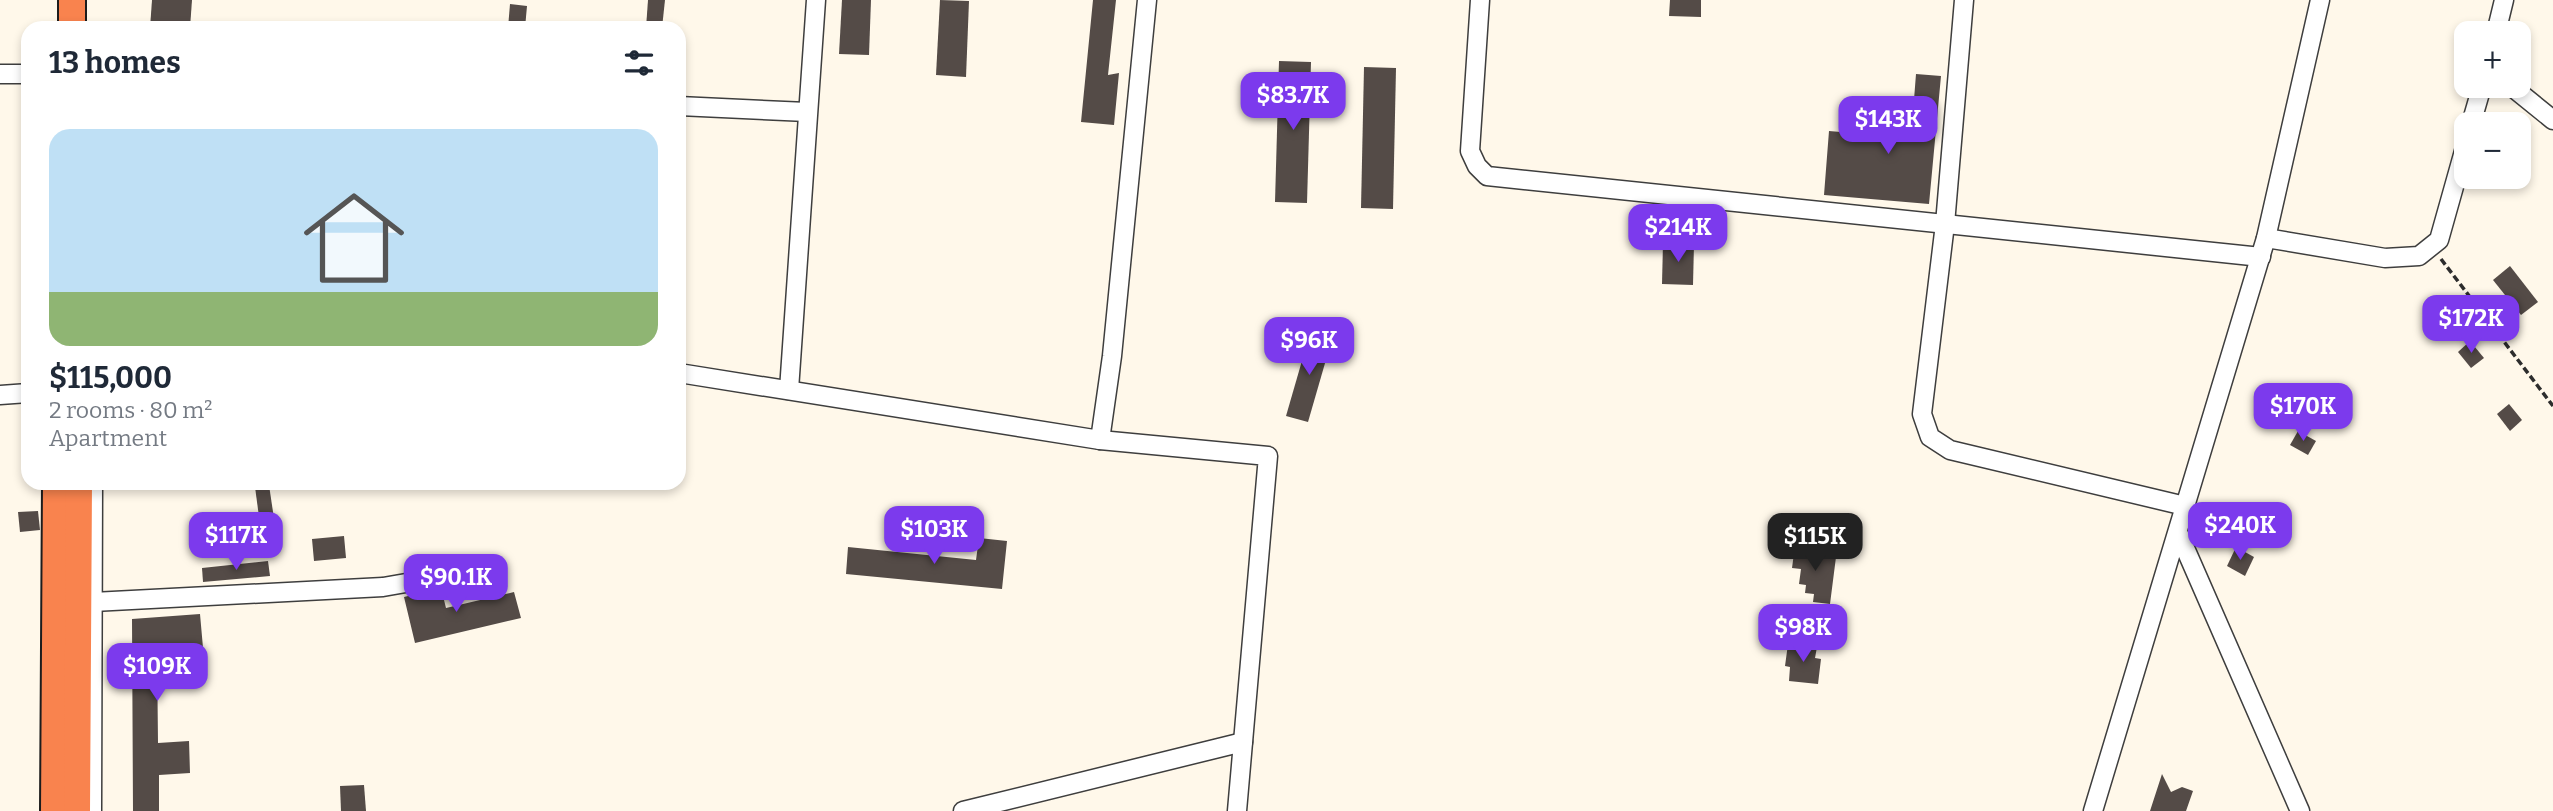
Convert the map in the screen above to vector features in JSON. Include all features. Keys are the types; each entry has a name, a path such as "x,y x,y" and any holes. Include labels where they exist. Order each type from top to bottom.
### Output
{"highway":[{"path":"72,0 72,21"},
{"path":"54,811 56,490"},
{"path":"77,811 79,490"}],"street":[{"path":"789,390 816,0"},
{"path":"1100,440 1112,356 1146,0"},
{"path":"1480,0 1470,151 1477,166 1487,176 2260,257"},
{"path":"1964,0 1945,224 1922,414 1930,437 1950,450 2185,506"},
{"path":"2093,811 2266,238 2320,0"},
{"path":"2499,21 2504,0"},
{"path":"0,74 21,74"},
{"path":"2526,98 2553,120"},
{"path":"686,106 807,111"},
{"path":"2266,238 2385,258 2419,256 2440,240 2454,188"},
{"path":"686,374 1100,440 1268,456 1237,811"},
{"path":"0,395 21,394"},
{"path":"92,811 93,490"},
{"path":"2178,532 2300,811"},
{"path":"93,602 383,587 446,576"},
{"path":"963,811 1243,742"}],"path":[{"path":"2431,246 2553,407"}],"building":[{"path":"152,0 192,0 190,21 150,21"},
{"path":"648,0 665,0 663,21 646,21"},
{"path":"842,0 871,0 869,55 839,54"},
{"path":"940,0 969,1 966,77 936,75"},
{"path":"1093,0 1116,0 1108,75 1119,73 1114,125 1081,122"},
{"path":"1670,0 1701,0 1701,17 1669,16"},
{"path":"510,4 527,6 526,21 509,21"},
{"path":"1279,61 1311,62 1307,203 1275,202"},
{"path":"1364,67 1396,68 1393,209 1361,208"},
{"path":"1916,74 1941,76 1929,204 1824,195 1829,131 1911,138"},
{"path":"1663,243 1694,244 1693,285 1662,284"},
{"path":"2510,266 2538,302 2521,315 2493,280"},
{"path":"1310,333 1332,339 1308,422 1286,416"},
{"path":"2470,341 2484,358 2471,368 2458,352"},
{"path":"2509,404 2522,420 2510,431 2497,414"},
{"path":"2298,431 2316,441 2308,455 2290,445"},
{"path":"255,490 270,490 279,552 264,554"},
{"path":"38,511 40,530 20,532 18,512"},
{"path":"344,536 346,558 314,561 312,539"},
{"path":"979,538 1007,541 1002,589 846,574 848,547 976,560"},
{"path":"1795,546 1824,550 1823,556 1836,557 1830,604 1813,602 1814,594 1805,593 1806,585 1799,584 1801,569 1792,568"},
{"path":"2236,547 2254,557 2245,576 2227,566"},
{"path":"268,561 270,576 203,582 202,568"},
{"path":"441,588 446,608 514,592 521,618 415,643 404,597"},
{"path":"200,614 204,659 185,661 184,648 157,649 158,743 189,741 190,773 159,775 159,811 133,811 132,619"},
{"path":"1788,644 1817,647 1815,658 1821,659 1818,684 1789,681 1790,667 1785,666"},
{"path":"2162,774 2171,792 2182,787 2193,791 2186,811 2150,811"},
{"path":"364,785 366,811 341,811 340,786"}]}
